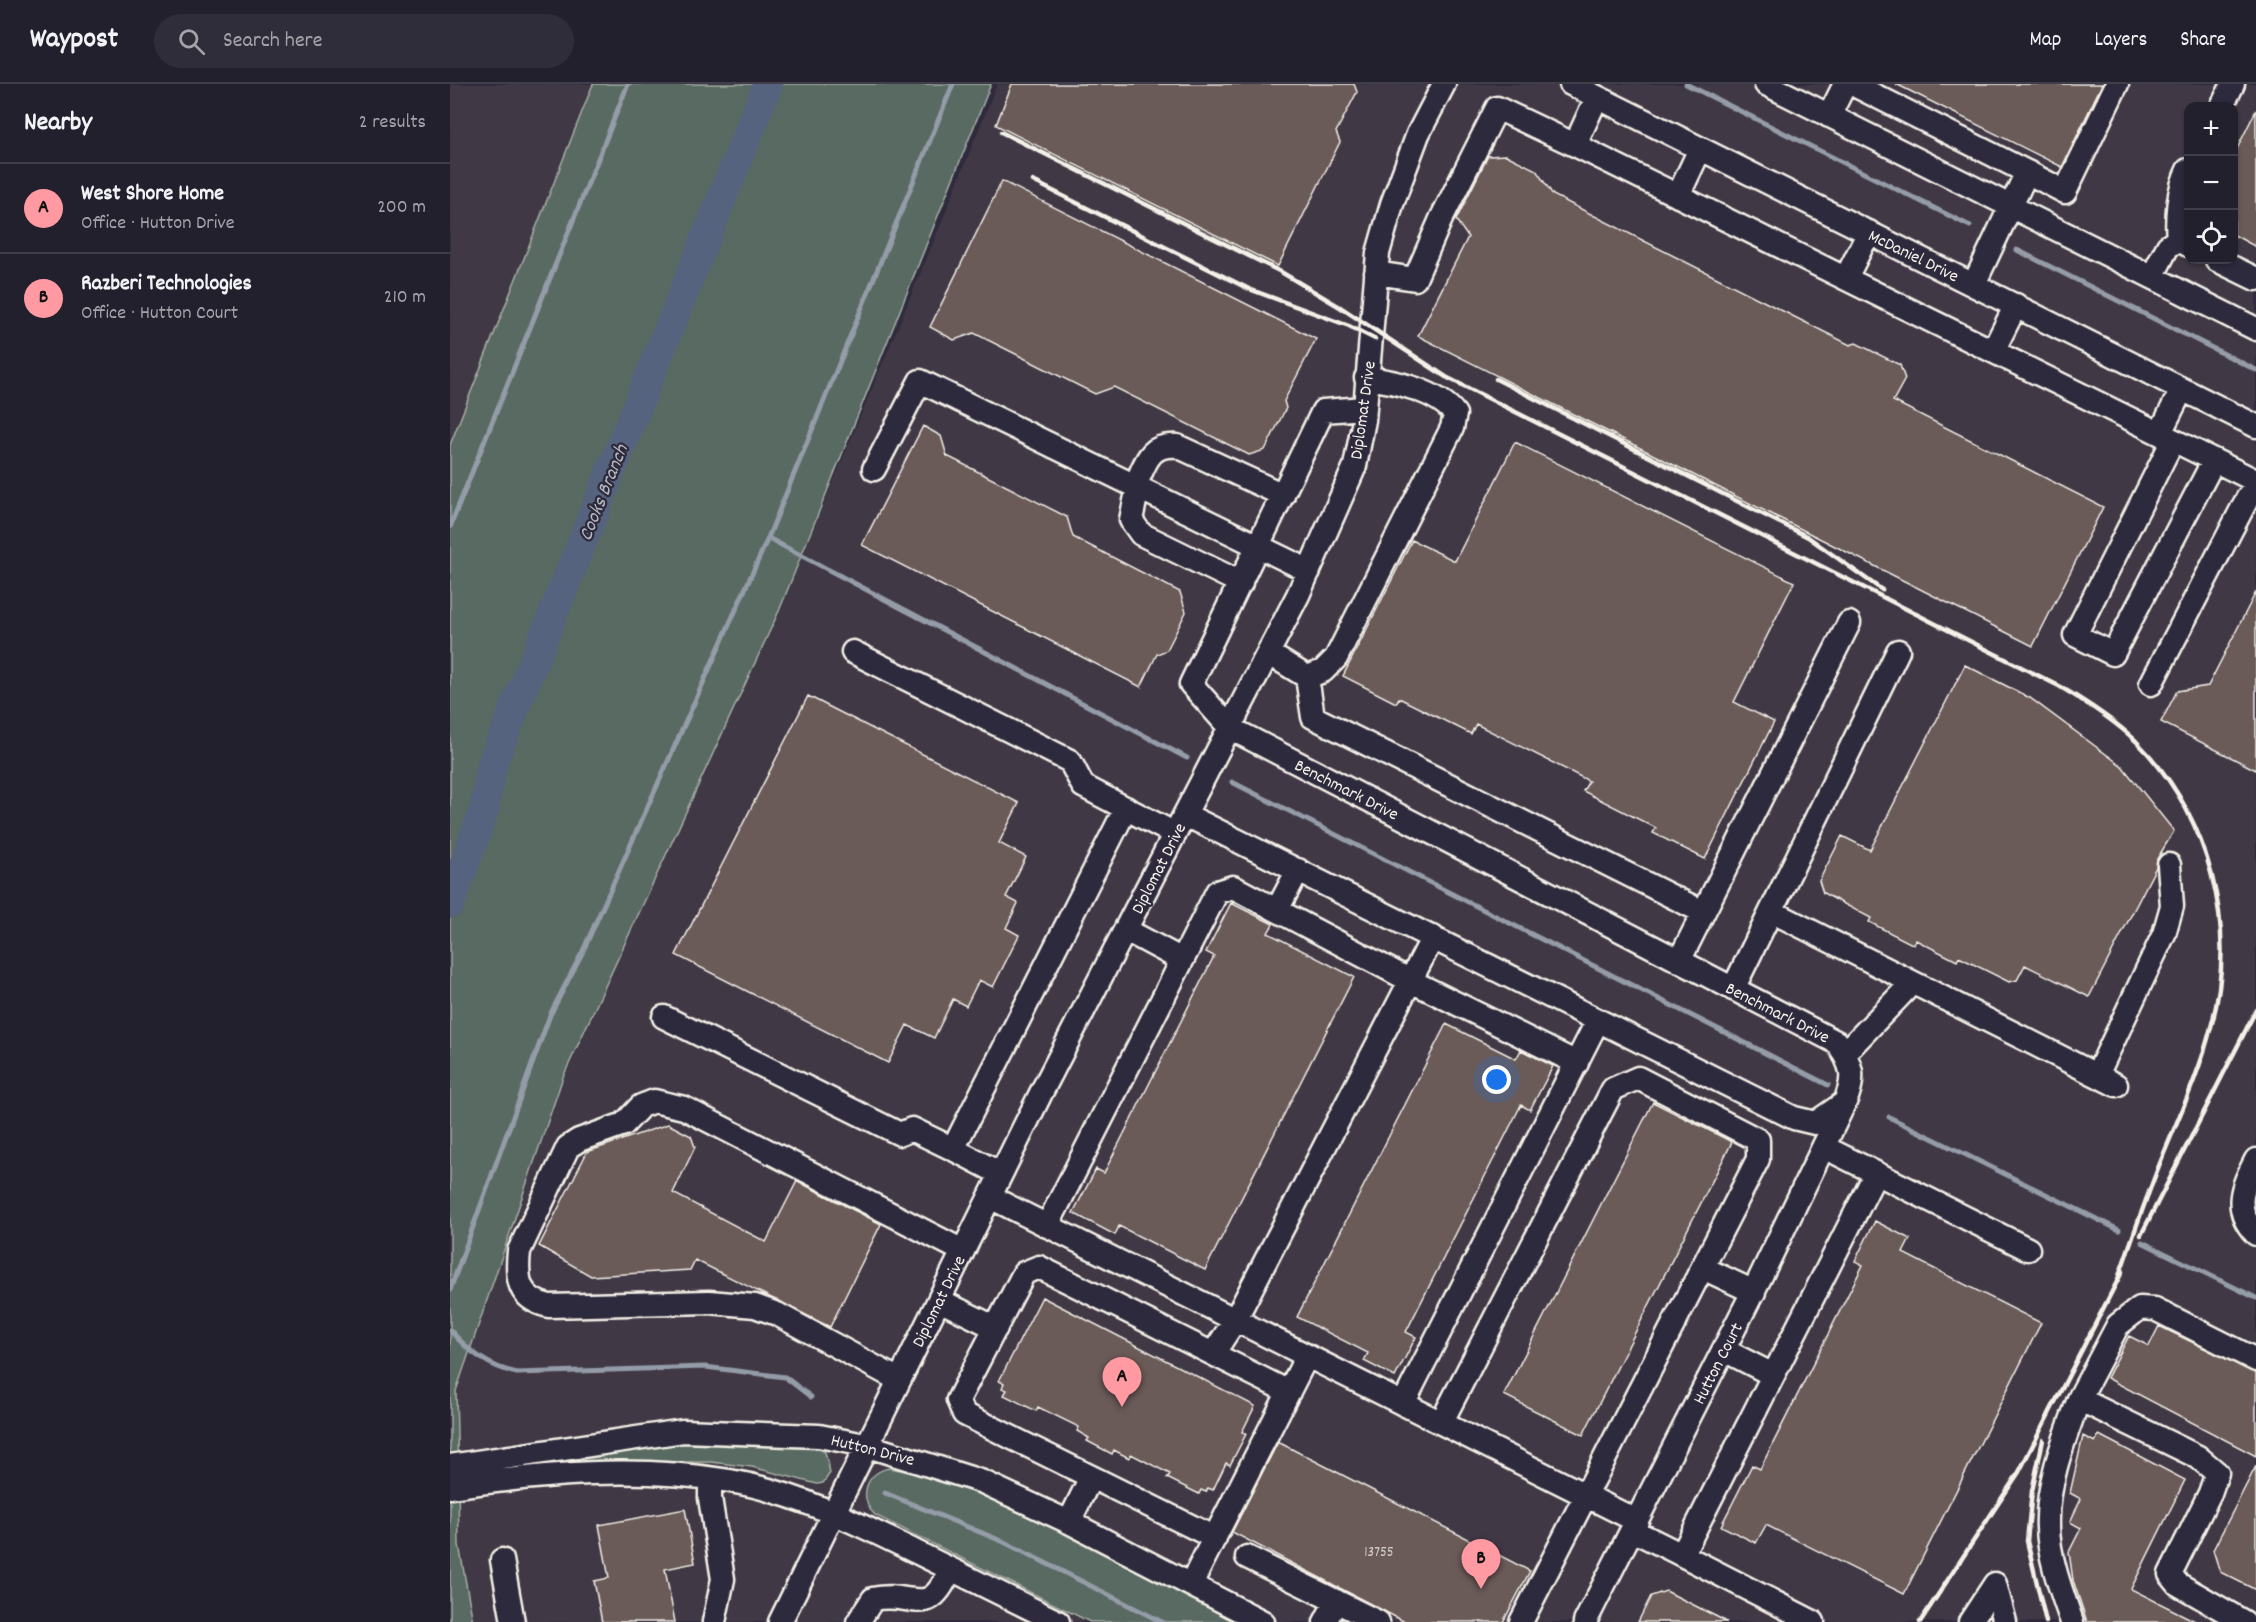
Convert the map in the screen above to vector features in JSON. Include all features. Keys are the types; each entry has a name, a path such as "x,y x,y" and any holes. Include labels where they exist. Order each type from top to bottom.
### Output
{"street":[{"name":"Diplomat Drive","path":"780,1622 865,1445 1001,1174 1309,571 1355,466 1365,408 1378,253 1392,204 1418,134 1444,84"},
{"name":"McDaniel Drive","path":"1571,84 2256,426"},
{"path":"1766,84 2256,329"},
{"path":"1829,116 1845,84"},
{"path":"1852,84 2065,192 2117,84"},
{"path":"2224,102 2233,84"},
{"path":"1575,145 1597,97"},
{"path":"1376,273 1415,279 1441,219 1497,108 2256,481 2151,684"},
{"path":"1678,195 1700,149"},
{"path":"1974,284 2027,172"},
{"path":"2152,277 2168,246 2183,243 2176,224 2184,179"},
{"path":"1846,278 1869,232"},
{"path":"2225,264 2256,279"},
{"path":"1993,351 2016,305"},
{"path":"1307,677 1323,671 1336,658 1452,428 1455,414 1448,404 1396,381 1366,378"},
{"path":"874,469 920,381 1309,571"},
{"path":"2182,388 2166,436 2075,635 2114,654 2214,460"},
{"path":"1230,728 1191,684 1323,411 1365,408"},
{"path":"1241,583 1141,534 1131,520 1136,486 1152,451 1170,445 1177,446 1284,495"},
{"path":"1679,961 1849,623"},
{"path":"1733,989 1898,651"},
{"path":"853,652 1070,761 1083,786 1126,808 1181,824 1298,870 1794,1118 1815,1123 1845,1102"},
{"path":"1268,653 1307,677 1313,717 1703,912"},
{"name":"Benchmark Drive","path":"1230,728 1838,1043 1851,1065 1852,1087 1845,1102"},
{"path":"952,1149 1126,808"},
{"path":"1771,911 2106,1080 2164,934 2172,906 2169,865"},
{"path":"1276,910 1298,870"},
{"path":"1047,1226 1217,892 1233,887 1411,981 1576,1063"},
{"path":"1126,930 1182,960"},
{"path":"1213,1354 1235,1320 1433,937"},
{"path":"1844,1054 1912,983"},
{"path":"664,1017 900,1134 912,1129 1001,1174"},
{"path":"1403,1404 1598,1020"},
{"path":"1442,1423 1613,1089 1638,1078 1653,1047"},
{"path":"1521,1622 1758,1159 1758,1140 1638,1078"},
{"path":"899,1380 777,1314 755,1306 709,1302 549,1306 539,1303 528,1298 522,1289 517,1266 519,1251 568,1148 579,1140 624,1124 641,1106 654,1101 684,1108 963,1251"},
{"name":"Hutton Court","path":"1585,1622 1754,1292 1845,1102"},
{"path":"1824,1147 2028,1248"},
{"path":"2256,1160 2245,1182 2240,1200 2247,1225 2256,1233"},
{"path":"1682,1555 1876,1173"},
{"path":"990,1197 1586,1495 1682,1555 1813,1622"},
{"path":"1215,1538 964,1414 958,1400 1024,1273 1039,1267 1289,1392"},
{"path":"1703,1268 1754,1292"},
{"path":"939,1300 996,1328"},
{"path":"2072,1622 2060,1587 2048,1529 2056,1464 2079,1399 2118,1324 2140,1308 2155,1309 2256,1360"},
{"path":"1724,1350 1773,1375"},
{"path":"1191,1584 1307,1356"},
{"path":"2079,1399 2198,1457 2217,1473 2210,1493 2170,1574 2178,1584 2244,1622"},
{"name":"Hutton Drive","path":"450,1466 683,1431 819,1436 865,1445 983,1482 1069,1522 1263,1622"},
{"path":"450,1487 591,1471 660,1472 732,1481 833,1514 1058,1622"},
{"path":"1069,1522 1091,1477"},
{"path":"710,1479 710,1498 723,1579 714,1622"},
{"path":"1247,1557 1378,1622"},
{"path":"502,1560 513,1622"},
{"path":"858,1622 873,1599 883,1597 909,1602 926,1600 939,1593 950,1569"},
{"path":"1970,1622 1995,1584 2005,1622"},
{"path":"1325,1622 1336,1601"}],"shaded area":[{"path":"450,84 593,84 450,445"},
{"path":"997,84 2256,84 2256,1622 473,1622 459,1545 456,1391 563,1077 779,611"}],"green space":[{"path":"593,84 991,84 779,611 563,1077 456,1391 458,1476 689,1442 810,1444 825,1452 830,1473 823,1483 817,1484 752,1467 711,1462 586,1462 458,1479 459,1545 473,1622 450,1622 450,445"},
{"path":"889,1468 940,1477 985,1493 1245,1622 1090,1622 875,1515 867,1501 867,1487 874,1475"}],"building":[{"path":"1012,84 1354,84 1357,92 1336,132 1340,142 1278,266 996,125"},
{"path":"1896,84 2102,84 2062,167"},
{"path":"2256,110 2256,247 2238,237 2238,147"},
{"path":"1506,155 1536,170 1553,195 1850,345 1856,343 1900,365 1905,379 1893,401 2103,507 2033,646 1418,336 1468,237 1456,220 1488,156"},
{"path":"1002,181 1316,339 1284,401 1286,408 1265,450 1249,455 1114,387 1095,394 974,333 954,340 930,327"},
{"path":"923,426 941,436 947,456 1067,517 1073,537 1180,592 1186,612 1167,650 1157,654 1141,687 862,545"},
{"path":"1515,442 1794,582 1734,702 1774,722 1705,859 1653,833 1656,828 1583,791 1589,781 1476,724 1471,734 1399,698 1396,703 1343,676 1412,540 1455,561"},
{"path":"2256,592 2256,770 2161,722 2177,691 2208,686"},
{"path":"1965,665 2030,698 2122,766 2174,831 2157,859 2156,867 2089,997 2025,965 2017,980 2009,982 1959,957 1957,961 1916,940 1914,945 1869,922 1871,918 1823,893 1819,881 1842,836 1870,850"},
{"path":"808,696 1019,803 999,843 1026,857 1006,897 1018,903 1006,928 1019,935 993,987 979,980 966,1006 953,999 934,1038 907,1025 888,1063 676,955"},
{"path":"1231,903 1273,924 1268,933 1354,977 1205,1270 1119,1226 1115,1235 1073,1213 1096,1169 1104,1173 1214,956 1206,952"},
{"path":"1446,1024 1516,1059 1521,1050 1553,1066 1530,1110 1521,1105 1406,1332 1416,1337 1395,1377 1364,1361 1368,1353 1297,1317"},
{"path":"1653,1102 1732,1142 1583,1435 1504,1395"},
{"path":"668,1124 691,1136 695,1147 673,1193 766,1242 797,1181 881,1224 830,1327 695,1260 690,1270 591,1276 539,1246 587,1152"},
{"path":"1875,1221 1910,1239 1903,1253 2041,1323 1904,1594 1766,1525 1756,1543 1721,1526 1752,1465 1760,1469 1863,1265 1855,1261"},
{"path":"1042,1297 1255,1406 1242,1432 1246,1434 1230,1465 1226,1463 1213,1490 1208,1488 1206,1492 1201,1490 1199,1494 1167,1478 1170,1474 1131,1454 1129,1458 1114,1450 1112,1454 1087,1441 1089,1438 1077,1431 1079,1427 1038,1407 1036,1411 1004,1395 1007,1390 1002,1388 1004,1383 999,1381"},
{"path":"2159,1326 2256,1373 2256,1456 2107,1378 2129,1336 2149,1346"},
{"path":"2099,1435 2185,1480 2131,1589 2197,1622 2087,1622 2073,1580 2069,1552 2081,1528 2070,1522 2081,1499 2070,1493 2083,1436 2095,1442"},
{"path":"1278,1442 1530,1571 1503,1622 1405,1622 1232,1532"},
{"path":"2256,1466 2256,1590 2220,1572 2213,1550"},
{"path":"685,1509 695,1563 665,1569 675,1622 602,1622 594,1581 609,1578 599,1525"},
{"path":"1666,1591 1727,1622 1638,1622 1651,1596"}],"waterway":[{"path":"450,527 628,84"},
{"name":"Cooks Branch","path":"450,904 484,810 492,764 768,84"},
{"path":"450,1290 550,1015 583,951 768,538 953,84"},
{"path":"1686,84 1970,226"},
{"path":"2017,250 2256,370"},
{"path":"768,538 1187,758"},
{"path":"1232,782 1828,1085"},
{"path":"1889,1117 2119,1230"},
{"path":"2142,1242 2256,1298"},
{"path":"450,1330 489,1363 517,1373 705,1367 785,1377 811,1397"},
{"path":"885,1493 1004,1542 1162,1622"}],"railway":[{"path":"1001,132 1281,272 1340,307 1446,377 2059,686 2099,711 2136,741 2161,770 2182,802 2199,837 2211,874 2219,912 2221,950 2219,989 2206,1046 2193,1084 2162,1157 2118,1279"},
{"path":"1033,181 1249,289 1349,326 1375,339"},
{"path":"1496,379 1808,537 1882,590"},
{"path":"2141,1235 2256,1010"},
{"path":"1920,1622 2019,1472 2122,1272"},
{"path":"2043,1440 2032,1491 2027,1541 2046,1622"}],"place":[{"name":"West Shore Home","path":"1122,1407"},
{"name":"Razberi Technologies","path":"1481,1589"}]}
